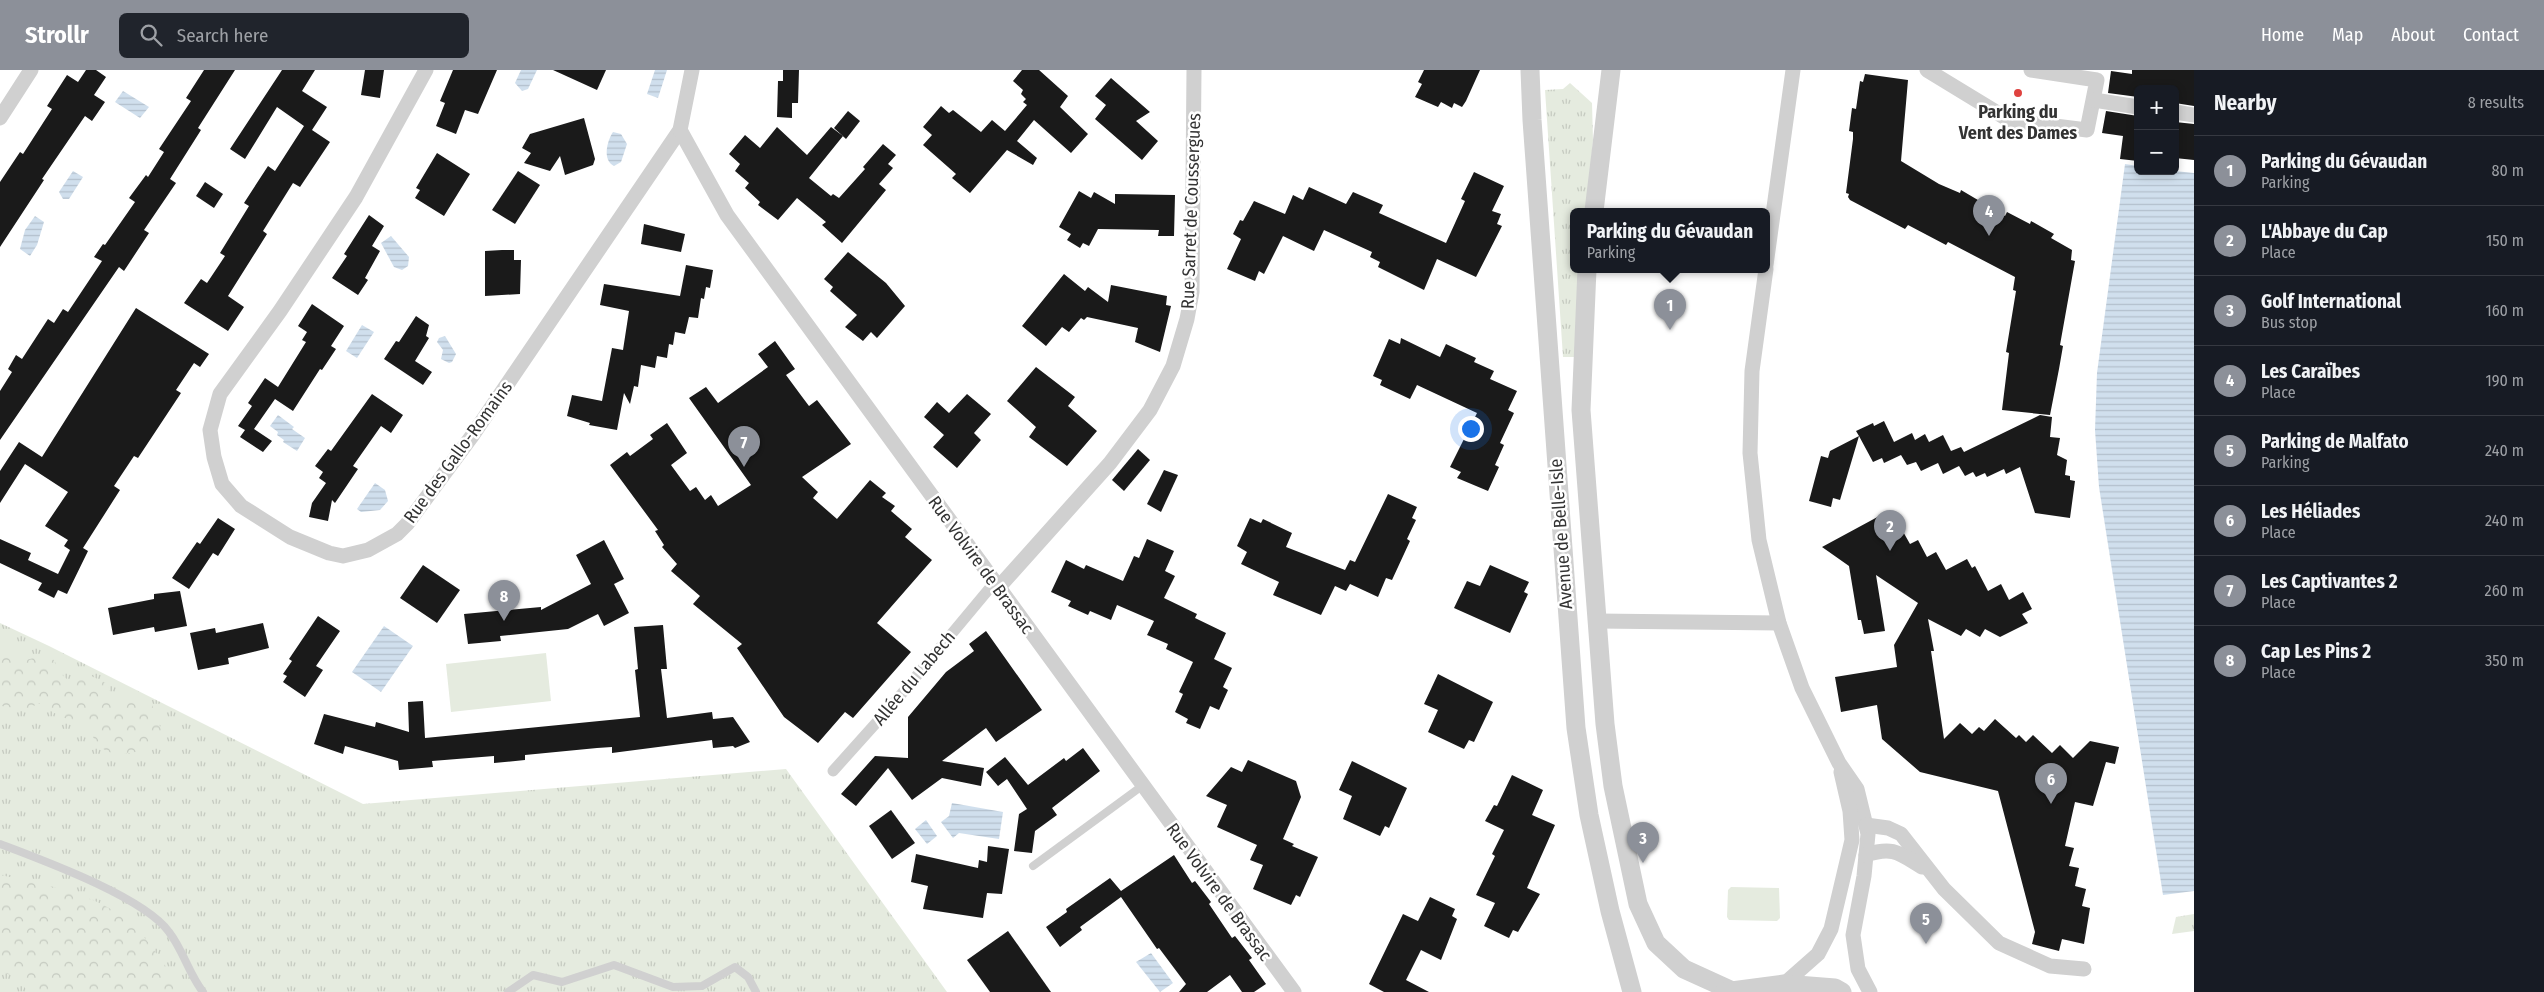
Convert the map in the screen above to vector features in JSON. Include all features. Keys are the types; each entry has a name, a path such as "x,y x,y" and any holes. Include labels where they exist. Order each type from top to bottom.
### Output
{"street":[{"path":"0,118 30,70"},
{"name":"Rue des Gallo-Romains","path":"426,70 356,197 280,311 220,394 210,430 214,457 222,484 241,506 290,537 330,553 343,556 368,550 397,534 407,524 472,436 680,130 692,70"},
{"name":"Rue Sarret de Coussergues","path":"996,585 1110,463 1150,410 1173,366 1187,319 1192,292 1194,70"},
{"name":"Avenue de Belle-Isle","path":"1530,70 1575,719 1589,815 1610,911 1632,992"},
{"path":"1594,208 1610,70"},
{"path":"1770,238 1793,70"},
{"path":"1926,70 2009,120 2087,130 2097,80 2031,70"},
{"path":"2094,100 2134,106"},
{"path":"2179,113 2194,115"},
{"name":"Rue Volvire de Brassac","path":"680,130 727,215 1294,992"},
{"name":"Avenue de Belle-Isle","path":"1587,273 1581,410 1605,724 1613,786 1638,904 1656,943 1684,969 1727,991"},
{"path":"1765,273 1752,371 1750,453 1759,540 1779,624 1802,688 1839,763 1857,790 1866,825 1868,834 1866,855 1853,935 1858,969 1870,992"},
{"name":"Allée du Labech","path":"833,771 996,585"},
{"path":"1597,621 1779,624"},
{"path":"1784,984 1818,954 1831,930 1852,840 1850,811 1839,763"},
{"path":"1866,825 1888,828 1900,834 1930,872 1971,918 1999,943 2050,966 2084,969"},
{"path":"1866,855 1882,850 1897,851 1930,872"},
{"path":"1727,991 1784,984 1835,988 1842,992"}],"lane":[{"path":"1033,866 1142,786"},
{"path":"0,844 51,863 144,907 169,931 203,992"},
{"path":"508,992 533,975 562,982 614,965 673,987 702,986 735,967 748,977 756,992"}],"green space":[{"path":"1570,83 1592,103 1593,140 1587,208 1570,208 1570,273 1582,273 1575,357 1563,357 1545,90 1563,89"},
{"path":"0,623 363,804 786,769 947,992 0,992"},
{"path":"8,644 18,658 26,660 41,656 54,660 57,670 72,684 89,675 108,684 112,701 128,697 152,705 164,737 140,750 118,754 108,751 99,745 92,735 87,720 67,719 40,703 27,709 0,705 0,647"},
{"path":"546,653 551,701 451,712 446,664"},
{"path":"0,875 55,887 92,899 109,908 138,930 184,992 27,992 21,979 0,971"},
{"path":"1731,887 1779,888 1780,918 1777,921 1729,920 1727,917 1728,890"},
{"path":"2194,914 2194,931 2172,934 2176,917"}],"water":[{"path":"521,70 537,70 528,89 522,91 515,83"},
{"path":"655,70 667,70 658,98 647,94"},
{"path":"123,91 149,107 140,118 115,102"},
{"path":"613,132 621,134 627,144 621,162 614,166 610,163 607,155 609,140"},
{"path":"2125,164 2134,165 2134,175 2179,175 2179,171 2194,173 2194,891 2163,895 2099,487 2095,430 2097,373"},
{"path":"73,171 83,177 69,199 63,199 59,192"},
{"path":"35,216 44,222 37,245 30,256 20,249 25,230"},
{"path":"391,236 409,257 408,266 402,270 394,267 381,243"},
{"path":"362,325 374,332 357,358 346,351"},
{"path":"445,336 456,354 452,362 449,363 441,359 443,350 437,342 439,338"},
{"path":"278,415 294,427 292,429 305,438 297,451 283,442 284,440 277,435 278,432 270,426"},
{"path":"375,483 385,490 388,501 380,510 361,512 357,509"},
{"path":"384,626 413,646 381,692 352,672"},
{"path":"952,803 1003,812 999,839 959,833 953,838 941,822 949,816"},
{"path":"926,820 937,836 927,844 915,829"},
{"path":"1151,953 1173,983 1160,992 1136,962"}],"building":[{"path":"86,70 96,70 106,77 94,95 105,102 92,121 85,116 42,179 44,180 0,247 0,182 20,152 23,154 52,109 47,106 67,75 78,82"},
{"path":"204,70 235,70 198,128 201,130 170,179 176,183 144,230 149,233 124,271 119,267 0,440 0,391 12,372 8,369 16,355 22,359 48,319 54,323 63,309 68,312 102,261 94,257 103,244 105,245 135,202 129,198 146,175 148,177 164,152 159,149 191,101 186,98"},
{"path":"282,70 315,70 302,91 327,107 312,130 330,142 300,187 293,183 263,231 267,234 228,296 244,307 228,331 184,303 201,279 207,283 225,256 220,253 249,206 244,203 268,166 275,171 304,126 277,107 245,159 230,149"},
{"path":"365,70 384,70 380,98 361,95"},
{"path":"453,70 497,70 478,114 465,110 456,134 436,126 445,103 440,101"},
{"path":"553,70 606,70 597,90"},
{"path":"783,70 799,70 798,103 792,103 792,118 777,117 778,81 783,81"},
{"path":"1022,70 1039,70 1068,96 1060,107 1088,134 1071,153 1034,120 1017,141 1037,158 1033,165 1007,150 970,193 952,178 956,174 923,145 932,135 923,127 941,106 949,113 953,110 981,132 992,120 1005,131 1027,105 1023,102 1026,99 1021,94 1023,90 1013,81"},
{"path":"1424,70 1480,70 1462,107 1454,103 1452,108 1441,102 1438,107 1415,97 1422,84 1418,82"},
{"path":"2132,70 2194,70 2194,106 2179,104 2179,85 2134,85 2134,96 2108,93 2111,71 2132,74"},
{"path":"1865,74 1908,80 1901,161 1939,184 1960,193 1961,190 2005,216 2007,212 2030,224 2031,221 2054,234 2051,238 2072,250 2071,260 2075,261 2060,345 2063,346 2050,415 2002,410 2009,353 2006,352 2016,291 2013,290 2015,277 1948,242 1946,245 1908,225 1905,229 1850,200 1848,197 1849,194 1846,193 1853,139 1853,132 1849,131 1852,108 1856,109 1860,81 1863,82"},
{"path":"1111,78 1150,112 1136,121 1158,141 1142,160 1095,119 1106,105 1095,96"},
{"path":"848,111 860,121 846,139 834,128"},
{"path":"2106,111 2134,115 2134,161 2120,159 2123,136 2102,133"},
{"path":"584,118 595,159 593,165 565,175 560,156 550,171 524,163 531,153 522,148 530,134"},
{"path":"2179,122 2194,124 2194,160 2179,158"},
{"path":"777,127 807,155 831,127 843,136 809,178 831,196 833,194 839,198 865,169 863,167 883,144 896,155 888,164 893,168 879,184 886,190 842,243 822,225 826,222 797,198 778,220 758,205 760,202 745,188 749,183 735,171 740,164 729,154 745,135 760,148"},
{"path":"437,153 470,174 444,216 415,198 420,190 416,188"},
{"path":"518,171 540,185 515,224 492,210"},
{"path":"1474,172 1504,186 1492,211 1501,214 1497,224 1502,226 1476,277 1437,259 1424,290 1378,267 1380,262 1370,257 1372,252 1324,230 1314,251 1283,236 1264,274 1259,271 1255,281 1227,269 1241,239 1233,234 1240,220 1243,221 1254,201 1285,214 1293,195 1303,200 1309,187 1346,204 1353,192 1383,205 1379,213 1446,243 1465,201 1461,199"},
{"path":"205,182 223,194 214,208 196,196"},
{"path":"1079,191 1091,198 1094,192 1115,204 1115,194 1175,195 1174,236 1158,236 1159,230 1098,229 1089,246 1083,243 1080,248 1067,240 1071,234 1059,227"},
{"path":"369,215 384,226 372,246 380,251 365,278 368,280 358,295 332,278 347,256 344,254"},
{"path":"644,224 685,234 681,252 641,244"},
{"path":"514,250 514,260 521,260 520,294 485,296 485,251"},
{"path":"848,252 886,283 905,306 877,338 871,332 863,341 845,327 857,315 830,291 833,287 824,279"},
{"path":"686,265 713,270 710,288 706,287 704,299 701,298 698,318 689,317 685,334 675,332 673,345 669,344 667,358 657,356 655,368 641,365 638,387 634,386 630,404 624,393 617,430 589,425 590,423 567,416 572,395 602,401 612,348 623,350 629,311 600,305 604,284 680,296"},
{"path":"1064,274 1085,291 1088,287 1108,302 1111,285 1167,296 1166,305 1171,306 1160,352 1135,342 1138,328 1087,317 1084,320 1081,318 1069,332 1062,327 1046,346 1022,326"},
{"path":"312,304 344,326 331,346 336,349 322,370 320,369 293,411 275,399 254,429 272,441 263,452 240,437 245,430 238,426 252,406 248,403 265,378 278,387 306,342 302,340 307,332 298,326"},
{"path":"136,308 209,354 200,367 194,363 176,390 181,393 138,458 134,456 114,486 120,490 83,548 88,551 67,594 58,590 54,598 38,590 42,583 0,563 0,539 31,553 28,560 58,574 70,550 64,546 68,540 45,526 68,492 25,464 0,503 0,471 19,442 42,457"},
{"path":"416,316 429,325 426,336 429,338 415,361 432,372 423,385 384,359 396,341 399,342"},
{"path":"1401,338 1440,357 1446,344 1476,358 1474,362 1494,371 1490,379 1517,391 1508,410 1514,413 1500,443 1504,445 1495,465 1499,467 1488,491 1457,478 1461,472 1450,467 1477,413 1417,385 1410,399 1380,385 1382,380 1373,376 1389,339 1400,344"},
{"path":"775,341 795,369 786,375 800,394 809,406 817,400 851,444 802,477 818,492 813,498 837,519 870,480 886,493 882,497 895,506 891,511 912,529 905,537 932,560 877,623 911,652 853,718 845,712 818,743 784,717 737,648 742,644 693,604 700,596 671,571 677,564 662,547 664,545 655,531 658,530 610,465 627,452 630,456 653,439 650,435 667,423 687,453 671,465 690,491 696,487 705,500 711,495 718,506 751,485 689,398 706,387 718,403 768,367 758,354"},
{"path":"1036,367 1075,397 1068,406 1097,431 1067,466 1029,437 1036,427 1007,401"},
{"path":"372,394 403,415 391,433 381,426 353,466 358,469 335,503 332,500 328,521 309,517 312,503 326,483 319,478 323,472 315,466 328,449 331,451"},
{"path":"967,394 991,414 974,433 981,440 957,468 933,447 944,435 924,417 937,402 949,413"},
{"path":"2040,415 2052,417 2050,437 2060,438 2057,455 2067,460 2065,475 2070,476 2070,480 2075,481 2070,518 2035,513 2020,467 2006,474 2004,469 1987,477 1985,473 1976,477 1973,472 1965,476 1959,466 1943,474 1938,463 1921,471 1916,462 1907,465 1901,455 1884,463 1882,458 1873,462 1856,431 1873,423 1874,426 1884,421 1894,442 1912,433 1915,440 1925,434 1929,442 1943,435 1951,451 1961,447 1964,452"},
{"path":"1859,436 1840,500 1833,498 1831,507 1809,501 1821,456 1828,458 1830,451"},
{"path":"1138,449 1150,460 1124,491 1112,480"},
{"path":"1164,470 1178,475 1161,512 1147,504"},
{"path":"1388,494 1417,507 1412,518 1416,520 1407,539 1410,541 1392,580 1386,578 1378,597 1350,584 1346,591 1335,586 1321,615 1273,595 1279,582 1241,564 1247,552 1237,546 1250,518 1261,523 1263,519 1292,533 1286,547 1345,570 1350,560 1355,562"},
{"path":"1883,514 1892,532 1901,528 1910,544 1918,540 1927,557 1936,552 1946,570 1967,559 1972,568 1975,566 1988,591 2001,584 2009,600 2023,592 2032,609 2022,614 2028,623 2000,637 1985,629 1980,637 1966,629 1961,636 1928,619 1934,651 1931,651 1944,739 1960,723 1972,734 1979,727 1984,731 1995,719 2016,738 2019,735 2026,742 2033,735 2052,753 2060,745 2073,758 2090,741 2119,747 2115,764 2106,762 2093,806 2075,802 2065,846 2074,848 2069,866 2079,868 2075,886 2086,889 2082,906 2090,908 2084,944 2062,939 2059,951 2032,944 2035,932 1998,791 1920,772 1882,739 1877,705 1841,712 1835,677 1897,667 1894,645 1918,603 1876,575 1885,631 1864,634 1861,620 1858,620 1849,566 1822,547"},
{"path":"218,518 235,529 218,556 213,553 189,589 172,578 197,542 200,544"},
{"path":"1147,539 1174,551 1165,571 1175,576 1164,598 1197,614 1195,618 1226,633 1214,659 1232,668 1223,687 1228,690 1219,710 1210,706 1200,729 1186,723 1188,719 1175,712 1183,694 1179,692 1193,662 1166,649 1168,644 1147,635 1154,621 1117,605 1111,620 1090,611 1088,615 1068,606 1071,601 1051,592 1066,560 1084,569 1086,565 1123,581 1134,556 1139,558"},
{"path":"604,540 624,579 614,584 629,613 604,626 598,614 568,629 500,636 501,641 468,644 464,614 541,607 541,610 591,584 576,555"},
{"path":"423,565 460,590 437,623 400,598"},
{"path":"1490,565 1529,582 1524,592 1528,594 1510,633 1454,608 1467,581 1480,586"},
{"path":"180,591 187,626 155,632 154,627 113,635 108,608 154,599 154,594"},
{"path":"318,616 340,631 316,666 323,670 305,697 283,682 287,676 283,674 292,661 289,659"},
{"path":"263,623 269,648 228,658 229,664 198,670 190,633 215,628 216,633"},
{"path":"663,625 667,669 661,669 667,718 712,712 713,719 733,717 750,742 735,748 733,746 713,748 712,740 612,753 612,747 597,748 525,755 525,760 494,763 494,756 432,761 433,767 399,770 398,761 345,746 343,754 314,744 324,714 375,727 376,722 409,732 408,702 423,701 425,738 640,717 635,670 638,669 634,627"},
{"path":"986,631 1042,710 996,742 986,728 942,761 984,768 981,786 942,778 912,800 888,768 856,806 841,794 875,756 908,758 908,717 946,672 974,651 969,644"},
{"path":"1438,674 1493,702 1474,742 1469,740 1464,749 1428,732 1438,710 1424,704"},
{"path":"1083,748 1100,771 1052,808 1057,815 1035,831 1032,853 1014,851 1019,814 1027,809 1007,779 998,786 986,772 1005,757 1028,785 1064,758 1066,761"},
{"path":"1248,760 1296,781 1301,797 1283,839 1294,844 1292,846 1318,857 1300,897 1296,895 1291,905 1253,889 1263,865 1250,860 1257,845 1217,827 1227,805 1206,796 1231,767 1242,772"},
{"path":"1352,761 1407,788 1389,828 1385,826 1380,836 1343,819 1352,796 1339,790"},
{"path":"1512,775 1543,790 1532,815 1555,825 1527,888 1540,894 1518,932 1513,930 1509,938 1484,926 1495,903 1476,895 1495,856 1492,854 1504,830 1485,821 1494,805 1497,806"},
{"path":"891,810 915,843 892,859 869,826"},
{"path":"988,846 1009,849 1002,894 987,893 983,918 923,909 928,886 911,882 916,854 978,868 979,860 987,862"},
{"path":"1174,855 1192,883 1195,881 1211,902 1209,904 1232,938 1235,936 1252,958 1249,960 1266,984 1254,992 1242,992 1230,975 1207,992 1179,992 1186,984 1159,948 1157,949 1121,897 1080,927 1082,930 1060,947 1046,927 1067,912 1066,909 1110,878 1121,891"},
{"path":"1430,897 1455,909 1452,916 1457,919 1441,960 1421,950 1406,980 1429,992 1384,992 1369,984 1403,914 1418,921"},
{"path":"1008,931 1051,992 990,992 967,960"}],"place":[{"name":"Parking du Vent des Dames","path":"2018,93"},
{"name":"Les Caraïbes","path":"1989,236"},
{"name":"Parking du Gévaudan","path":"1670,330"},
{"name":"Les Captivantes 2","path":"744,467"},
{"name":"L'Abbaye du Cap","path":"1890,551"},
{"name":"Cap Les Pins 2","path":"504,621"},
{"name":"Les Héliades","path":"2051,804"},
{"name":"Golf International","path":"1643,863"},
{"name":"Parking de Malfato","path":"1926,944"}]}
